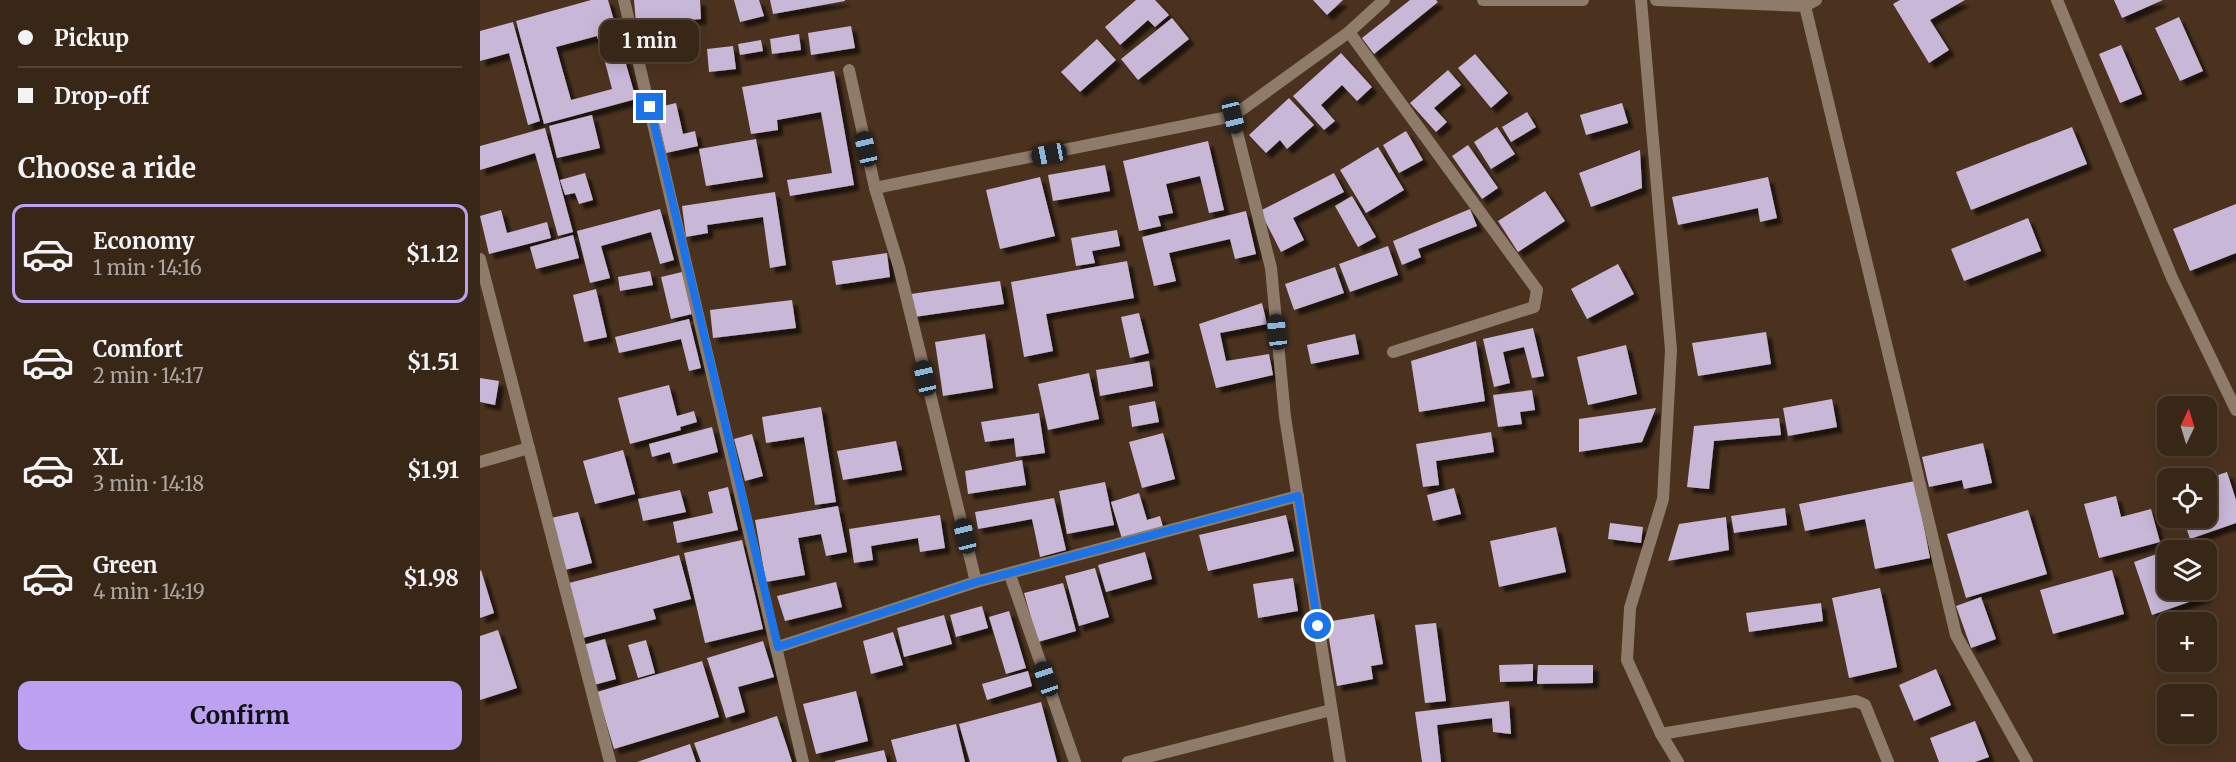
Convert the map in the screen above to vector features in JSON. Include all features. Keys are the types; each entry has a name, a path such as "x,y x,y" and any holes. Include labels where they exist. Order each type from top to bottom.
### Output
{"street":[{"path":"624,0 778,647 803,762"},
{"path":"875,188 1233,116 1349,32 1384,0"},
{"path":"1483,0 1582,0"},
{"path":"1641,0 1671,350 1663,499 1630,608 1627,660 1661,734 1678,762"},
{"path":"1656,0 1811,3 1956,635 2027,762"},
{"path":"2057,0 2172,278 2236,410"},
{"path":"1349,32 1537,290 1534,307 1393,352"},
{"path":"849,70 875,188 899,267 976,582"},
{"path":"1233,116 1271,268 1285,417 1340,762"},
{"path":"480,259 610,762"},
{"path":"480,462 529,448"},
{"path":"778,647 976,582 1010,575 1298,496"},
{"path":"1010,575 1075,762"},
{"path":"1661,734 1856,701 1865,705 1888,762"},
{"path":"1128,762 1331,710"}],"building":[{"path":"591,0 608,0 620,41 600,47 597,36 556,47 571,100 612,89 605,62 624,57 636,99 544,124 516,21"},
{"path":"634,0 700,0 701,19 636,24"},
{"path":"734,0 759,0 764,16 740,22"},
{"path":"770,0 845,0 845,1 773,14"},
{"path":"1136,0 1155,0 1169,15 1155,27 1148,20 1120,45 1105,27"},
{"path":"1313,0 1343,0 1327,15"},
{"path":"1410,0 1436,0 1438,2 1374,54 1362,38"},
{"path":"1900,0 1965,0 1930,20 1949,50 1929,63 1893,4"},
{"path":"2114,0 2163,0 2122,18"},
{"path":"2179,17 2203,71 2180,81 2155,28"},
{"path":"1172,18 1189,39 1138,80 1121,59"},
{"path":"513,22 540,121 528,125 509,53 480,61 480,31"},
{"path":"851,26 855,48 811,55 808,33"},
{"path":"799,34 801,50 772,54 770,39"},
{"path":"1097,39 1116,60 1080,92 1061,72"},
{"path":"761,40 763,51 740,55 738,44"},
{"path":"2121,45 2142,94 2120,103 2099,54"},
{"path":"733,46 736,69 709,72 707,49"},
{"path":"1341,53 1372,87 1357,101 1342,85 1321,105 1335,121 1324,130 1293,96"},
{"path":"1475,54 1508,93 1491,108 1458,68"},
{"path":"1448,70 1461,85 1434,108 1447,122 1436,132 1410,103"},
{"path":"834,71 854,185 790,196 787,180 832,173 821,112 777,120 778,130 751,134 742,87"},
{"path":"1289,98 1314,125 1287,149 1280,140 1266,153 1249,135"},
{"path":"676,103 683,134 695,131 698,146 666,153 655,108"},
{"path":"1622,103 1628,123 1586,135 1580,115"},
{"path":"1527,112 1536,127 1511,142 1502,127"},
{"path":"592,115 600,148 557,158 549,126"},
{"path":"1497,127 1515,154 1491,169 1474,142"},
{"path":"2072,127 2087,164 1971,210 1956,172"},
{"path":"545,128 573,232 558,236 535,153 480,170 480,146"},
{"path":"1406,131 1423,160 1399,173 1383,145"},
{"path":"756,139 763,177 706,186 699,149"},
{"path":"1208,141 1224,210 1209,213 1200,176 1166,184 1173,213 1158,216 1161,226 1139,231 1123,161"},
{"path":"1468,145 1498,188 1482,199 1452,156"},
{"path":"1378,147 1404,190 1366,213 1340,170"},
{"path":"1640,150 1642,188 1591,207 1579,173"},
{"path":"1105,165 1110,191 1053,201 1048,175"},
{"path":"585,173 593,200 579,204 575,193 565,195 560,180"},
{"path":"1334,173 1344,192 1293,218 1304,240 1281,252 1260,211"},
{"path":"1040,177 1055,236 1000,249 986,190"},
{"path":"1768,177 1777,218 1760,222 1758,208 1678,225 1672,197"},
{"path":"1545,191 1565,221 1518,252 1498,221"},
{"path":"775,192 786,265 770,268 763,217 707,225 708,233 686,237 682,206"},
{"path":"1352,196 1376,237 1358,247 1335,206"},
{"path":"2236,204 2236,253 2190,271 2173,229"},
{"path":"660,209 674,260 660,264 651,232 601,246 610,278 590,283 577,231"},
{"path":"1470,209 1477,226 1418,249 1421,257 1402,265 1393,241"},
{"path":"501,210 507,233 547,222 551,238 489,254 480,216"},
{"path":"1246,211 1256,254 1235,259 1230,239 1169,253 1176,281 1154,286 1142,237"},
{"path":"2028,218 2041,251 1964,281 1951,249"},
{"path":"1117,230 1120,246 1092,251 1095,263 1076,266 1071,238"},
{"path":"573,235 579,258 536,269 530,247"},
{"path":"1388,246 1398,275 1350,292 1339,264"},
{"path":"887,253 890,277 836,285 832,261"},
{"path":"1127,261 1134,298 1046,314 1053,351 1024,357 1011,282"},
{"path":"1618,264 1634,294 1587,319 1571,289"},
{"path":"1335,267 1344,293 1294,310 1285,284"},
{"path":"650,271 653,285 620,291 618,277"},
{"path":"682,272 692,314 671,319 661,277"},
{"path":"1000,281 1004,304 914,317 911,294"},
{"path":"596,289 607,337 584,342 573,295"},
{"path":"792,300 796,328 713,338 710,310"},
{"path":"1262,303 1267,324 1220,333 1226,361 1269,354 1273,375 1216,388 1199,324"},
{"path":"1139,313 1149,353 1130,358 1121,317"},
{"path":"689,319 701,368 689,371 681,339 619,353 615,337"},
{"path":"1533,328 1544,376 1532,378 1524,347 1503,352 1510,383 1494,387 1483,339"},
{"path":"1766,332 1771,364 1698,376 1692,343"},
{"path":"985,334 993,388 943,396 935,342"},
{"path":"1355,334 1359,354 1311,364 1307,345"},
{"path":"1476,341 1485,401 1419,412 1411,361"},
{"path":"1626,345 1637,394 1588,405 1577,357"},
{"path":"1149,361 1153,386 1100,396 1096,370"},
{"path":"1089,373 1099,419 1048,430 1038,384"},
{"path":"480,378 499,381 495,405 480,402"},
{"path":"669,385 677,416 694,411 697,422 680,427 681,430 630,444 618,398"},
{"path":"1532,390 1535,410 1520,412 1522,424 1498,427 1493,395"},
{"path":"1832,399 1837,427 1788,436 1783,408"},
{"path":"1155,401 1159,422 1132,427 1129,406"},
{"path":"821,407 836,502 815,505 804,437 766,443 762,417"},
{"path":"1656,408 1642,442 1579,452 1579,419"},
{"path":"1039,413 1045,453 1016,457 1014,438 985,442 981,422"},
{"path":"1779,418 1781,435 1714,441 1709,489 1687,487 1694,426"},
{"path":"712,427 718,452 673,464 670,452 652,457 649,444"},
{"path":"1491,432 1494,452 1436,461 1439,485 1423,487 1416,444"},
{"path":"1163,433 1175,479 1142,488 1129,442"},
{"path":"752,434 763,476 745,481 734,439"},
{"path":"896,441 902,470 843,480 837,451"},
{"path":"1983,443 1992,483 1964,489 1962,480 1929,487 1922,457"},
{"path":"623,450 635,494 595,504 583,461"},
{"path":"1022,460 1026,485 968,494 965,471"},
{"path":"2227,472 2236,500 2236,523 2190,539 2186,528 2217,528 2217,475"},
{"path":"1915,481 1930,558 1875,569 1865,519 1805,531 1799,504"},
{"path":"1105,482 1114,525 1067,534 1059,491"},
{"path":"728,487 738,530 677,543 673,522 713,513 708,492"},
{"path":"1454,488 1461,514 1433,521 1427,495"},
{"path":"680,490 686,512 643,521 638,499"},
{"path":"1139,493 1147,520 1160,516 1163,527 1122,539 1111,502"},
{"path":"2116,496 2121,517 2151,509 2159,540 2157,540 2157,543 2099,558 2084,504"},
{"path":"1054,498 1066,550 1040,557 1032,519 978,529 975,512"},
{"path":"838,506 847,552 826,556 821,534 798,538 805,575 766,582 755,520"},
{"path":"1785,508 1787,525 1734,533 1731,516"},
{"path":"2028,510 2047,574 1966,598 1947,534"},
{"path":"578,512 592,563 565,570 551,518"},
{"path":"940,515 945,548 920,552 918,538 871,546 873,560 854,563 849,529"},
{"path":"1286,515 1294,551 1208,571 1199,535"},
{"path":"1726,517 1729,550 1668,561 1679,524"},
{"path":"1610,523 1643,527 1641,543 1608,539"},
{"path":"1556,527 1566,572 1499,587 1490,541"},
{"path":"742,540 763,629 705,643 684,553"},
{"path":"1145,552 1152,579 1106,592 1098,565"},
{"path":"2157,554 2157,600 2195,600 2152,615 2134,562"},
{"path":"679,555 691,599 653,609 656,619 579,639 565,584"},
{"path":"1095,568 1109,617 1079,626 1065,576"},
{"path":"2112,570 2124,614 2053,634 2040,590"},
{"path":"480,571 494,613 480,618"},
{"path":"1293,578 1298,611 1258,618 1253,584"},
{"path":"836,582 842,607 785,621 777,596"},
{"path":"1063,583 1076,631 1038,642 1024,593"},
{"path":"1880,588 1897,667 1849,678 1832,598"},
{"path":"1981,597 1996,639 1971,648 1956,606"},
{"path":"1821,603 1823,621 1749,632 1746,613"},
{"path":"982,606 988,628 956,637 950,615"},
{"path":"1009,611 1026,668 1006,674 989,617"},
{"path":"1374,614 1383,664 1371,666 1373,679 1337,686 1326,622"},
{"path":"944,615 952,644 904,657 897,628"},
{"path":"1436,623 1446,701 1425,703 1415,625"},
{"path":"498,630 517,688 480,700 480,636"},
{"path":"893,632 903,665 871,674 863,641"},
{"path":"605,639 616,679 594,685 583,645"},
{"path":"646,640 655,673 638,678 628,645"},
{"path":"763,641 774,677 738,687 745,712 726,718 707,658"},
{"path":"702,661 719,717 614,749 597,692"},
{"path":"1533,664 1533,681 1500,682 1499,665"},
{"path":"1538,665 1593,665 1593,683 1537,684"},
{"path":"1936,669 1951,705 1914,721 1899,685"},
{"path":"1028,671 1032,686 987,700 982,684"},
{"path":"856,691 868,741 816,754 803,704"},
{"path":"1509,701 1511,734 1493,732 1492,718 1437,725 1441,762 1422,762 1415,712"},
{"path":"1041,702 1057,762 970,762 959,724"},
{"path":"777,716 792,762 701,762 694,743"},
{"path":"1975,721 1989,757 1975,762 1939,762 1930,738"},
{"path":"956,724 965,762 897,762 891,740"},
{"path":"690,744 696,762 637,762"},
{"path":"884,750 887,762 835,762 835,761"}],"route":[{"path":"650,107 778,647 976,582 1010,575 1298,496 1318,626"}]}
